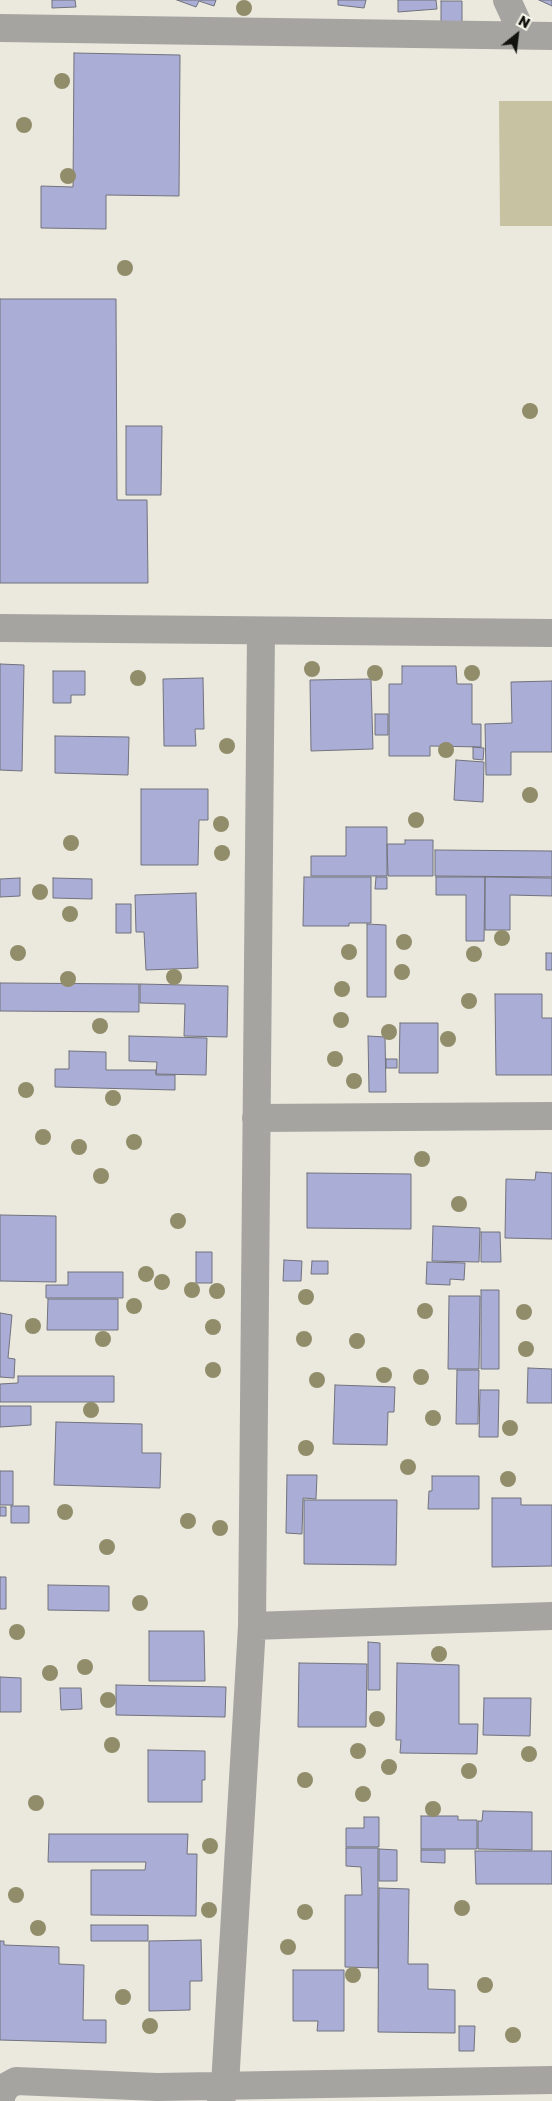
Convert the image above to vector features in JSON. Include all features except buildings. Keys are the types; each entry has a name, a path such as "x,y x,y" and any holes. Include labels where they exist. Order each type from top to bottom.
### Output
{"street":[{"path":"507,0 523,35"},
{"path":"0,28 552,36"},
{"path":"0,628 552,633"},
{"path":"223,2093 252,1626 261,631"},
{"path":"256,1118 552,1116"},
{"path":"252,1626 552,1616"},
{"path":"1,2101 7,2086 16,2081 157,2087 223,2093 552,2080"}],"shaded area":[{"path":"499,101 552,101 552,226 500,226"}]}
